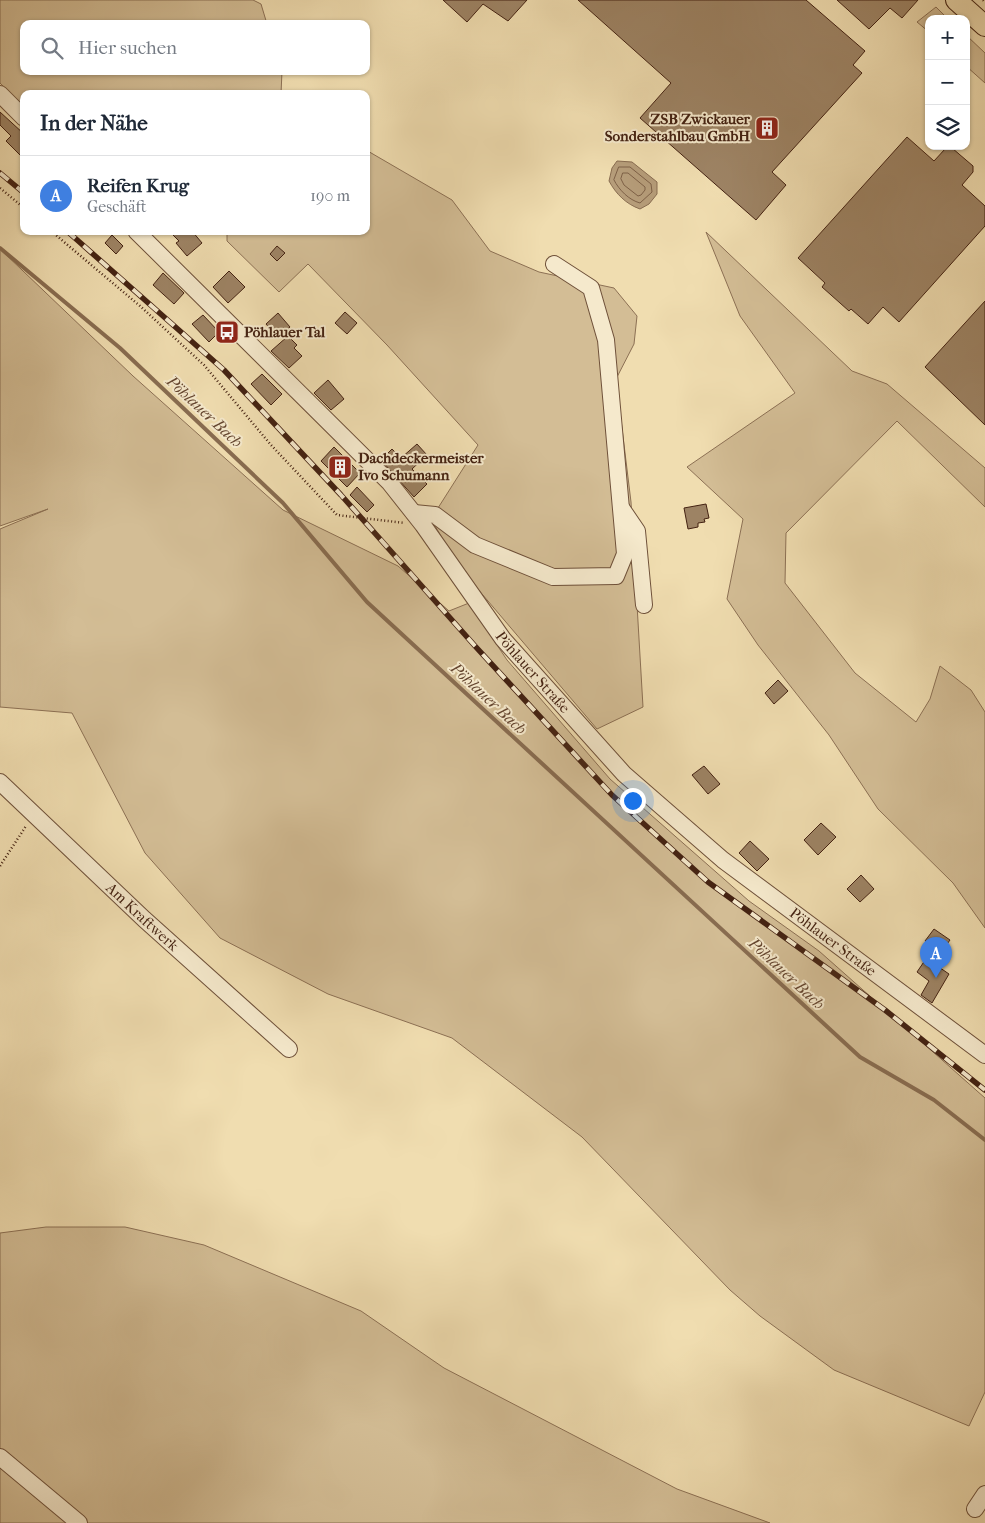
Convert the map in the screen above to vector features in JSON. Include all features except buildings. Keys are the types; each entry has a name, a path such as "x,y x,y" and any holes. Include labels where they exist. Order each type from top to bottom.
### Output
{"main road":[{"path":"956,0 985,26"}],"street":[{"path":"0,94 20,114"},
{"name":"Pöhlauer Straße","path":"140,235 389,482 419,519 502,639 624,774 723,860 985,1055"},
{"path":"419,519 436,515 475,545 553,577 616,576 625,554 606,340 591,288 554,264"},
{"path":"621,507 637,531 644,605"},
{"name":"Am Kraftwerk","path":"0,782 144,919 289,1049"},
{"path":"0,1457 79,1523"},
{"path":"975,1509 985,1494"}],"path":[{"path":"0,188 20,205"},
{"path":"56,235 140,306 204,365 271,445 337,515 419,519"},
{"path":"0,866 34,814"}],"shaded area":[{"path":"0,0 253,0 261,4 266,20 20,20 20,75 282,75 281,90 20,90 20,103 0,83"},
{"path":"936,7 944,15 926,15"},
{"path":"925,16 925,29 917,22"},
{"path":"970,39 985,53 985,83 970,70"},
{"path":"370,152 452,200 490,251 539,272 614,288 637,316 634,344 616,379 631,502 643,707 597,729 459,567 431,519 478,445 387,345 308,264 279,292 227,241 227,235 370,235"},
{"path":"706,232 852,371 887,384 985,468 985,507 897,421 786,533 785,583 855,673 916,722 930,699 940,666 971,690 985,712 985,928 953,883 878,809 829,735 758,645 727,599 743,519 687,467 795,393 740,316"},
{"path":"0,249 133,376 283,510 398,566 449,611 469,603 507,660 610,779 749,901 819,951 985,1098 985,1392 969,1426 834,1370 760,1316 730,1290 582,1137 452,1038 328,994 220,938 145,853 72,713 0,707 0,529 48,509 0,526"},
{"path":"46,1227 125,1227 204,1245 361,1311 444,1368 677,1489 770,1523 0,1523 0,1233"}],"water":[{"path":"617,161 632,162 657,182 657,194 649,204 640,209 635,207 622,198 615,190 609,181 612,168"}],"waterway":[{"name":"Pöhlauer Bach","path":"0,248 120,348 283,503 367,602 860,1057 934,1100 985,1140"}],"railway":[{"path":"0,173 20,190"},
{"path":"72,235 224,370 341,495 475,646 612,795 708,882 885,1010 985,1090"}],"place":[{"name":"ZSB Zwickauer Sonderstahlbau GmbH","path":"767,128"},
{"name":"Pöhlauer Tal","path":"227,332"},
{"name":"Dachdeckermeister Ivo Schumann","path":"340,467"},
{"name":"Reifen Krug","path":"936,978"}]}
